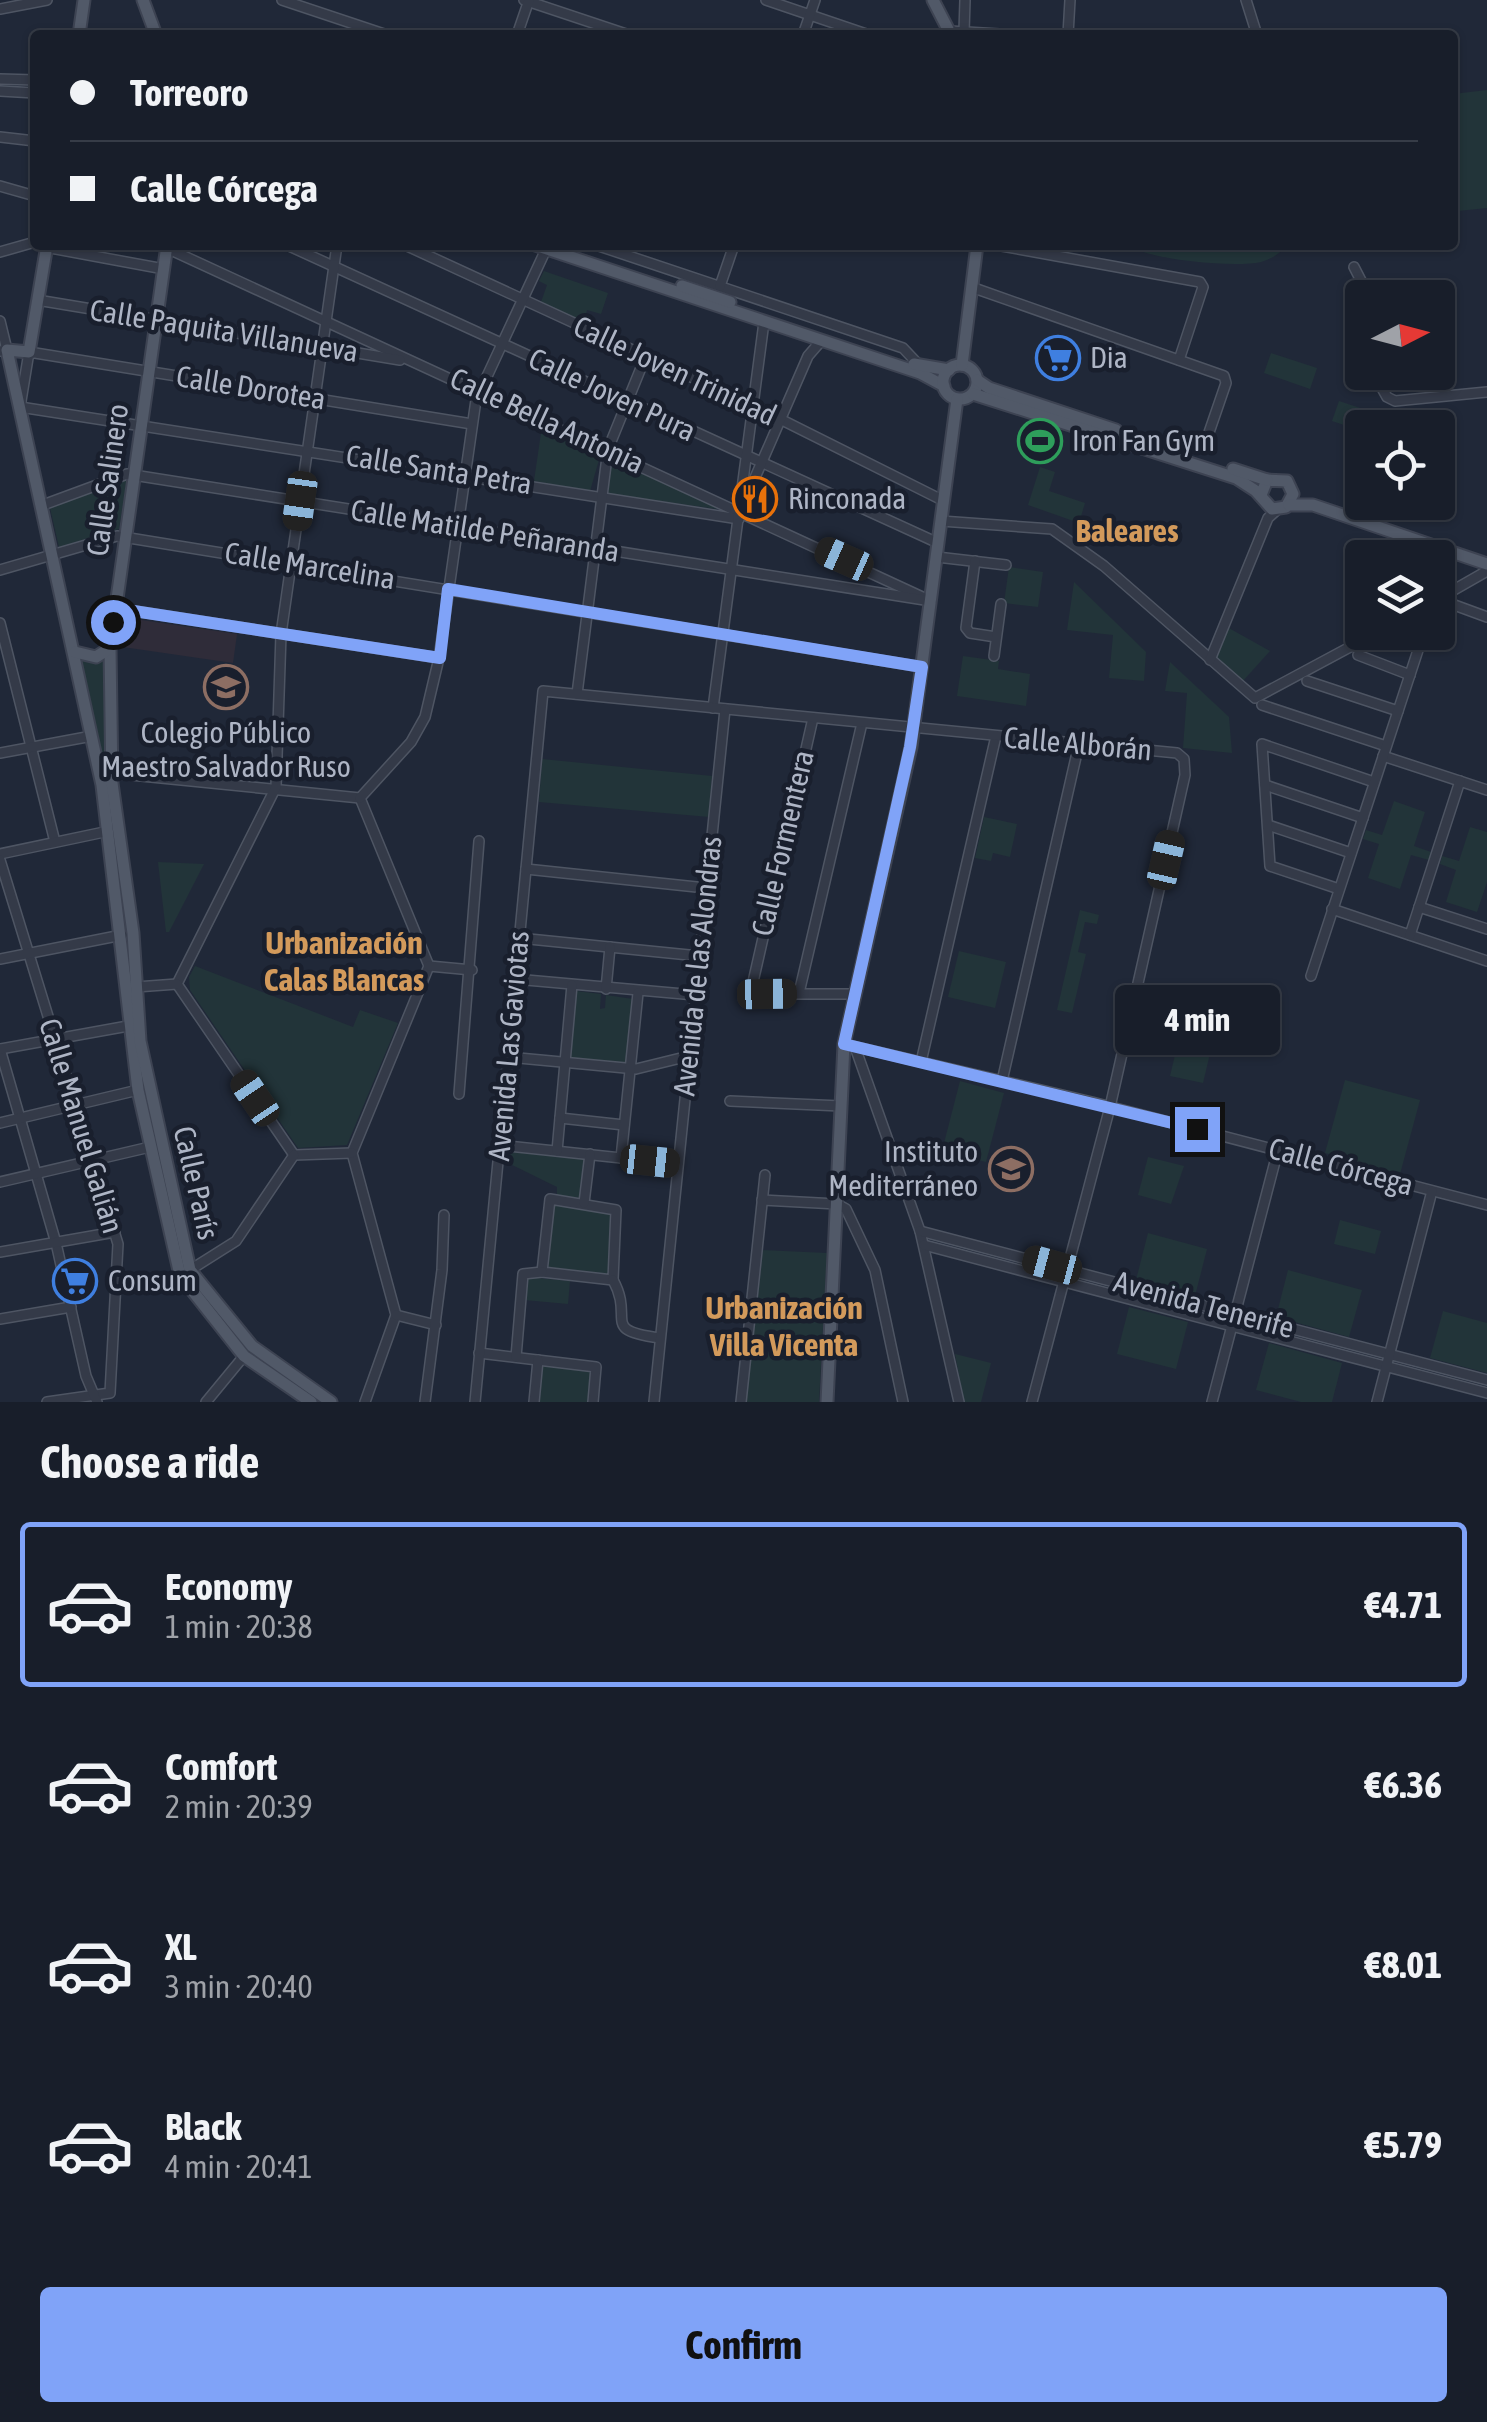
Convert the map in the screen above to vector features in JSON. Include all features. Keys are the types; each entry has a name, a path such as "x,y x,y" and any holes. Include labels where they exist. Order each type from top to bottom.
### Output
{"main road":[{"path":"80,30 84,0"},
{"path":"143,0 154,30"},
{"path":"932,0 953,30"},
{"path":"43,250 29,352 4,350 43,505 92,736 108,780"},
{"name":"Calle Salinero","path":"108,780 114,608 165,250"},
{"path":"558,250 920,373 944,386 957,399"},
{"path":"559,250 919,366 949,370 962,365"},
{"path":"962,365 977,250"},
{"path":"962,365 989,388 1267,480 1283,478 1293,490 1487,563"},
{"path":"944,386 949,370"},
{"path":"974,394 978,380"},
{"path":"957,399 974,394 1236,478 1272,507 1313,505 1487,563"},
{"path":"827,1402 841,1106 853,994 914,728 957,399"},
{"path":"1267,480 1272,507"},
{"path":"1272,507 1293,490"},
{"path":"75,652 90,658 110,648"},
{"name":"Calle París","path":"108,780 109,830 136,987 150,1147 185,1273 248,1351 311,1402"},
{"name":"Calle París","path":"108,780 126,934 128,1026 185,1273"},
{"name":"Calle París","path":"248,1351 332,1402"}],"street":[{"path":"0,9 47,0"},
{"path":"282,0 372,30"},
{"path":"518,30 527,0 614,30"},
{"path":"766,0 856,30"},
{"path":"805,30 815,0"},
{"path":"956,30 965,0"},
{"path":"1068,30 1070,0"},
{"path":"1246,0 1255,30"},
{"path":"0,80 30,80"},
{"path":"0,92 30,93"},
{"path":"0,137 30,140"},
{"path":"0,186 30,195"},
{"path":"0,252 30,247"},
{"path":"68,250 164,269"},
{"name":"Calle Bella Antonia","path":"173,250 931,602"},
{"name":"Calle Joven Pura","path":"298,250 762,464 938,550 974,561 1006,564"},
{"path":"178,984 275,791 281,634 336,250"},
{"name":"Calle Joven Trinidad","path":"415,250 754,406 944,501"},
{"path":"360,798 419,731 440,658 480,390 545,250"},
{"path":"611,250 903,348 919,366"},
{"path":"720,286 732,250"},
{"path":"1055,251 1202,282 1178,360"},
{"path":"1354,267 1361,280"},
{"path":"974,288 1226,380 1204,447"},
{"name":"Calle Paquita Villanueva","path":"38,300 412,362"},
{"path":"0,321 4,350"},
{"path":"713,708 764,322"},
{"path":"740,514 808,356 821,340"},
{"path":"20,406 29,352"},
{"name":"Calle Dorotea","path":"29,352 472,424"},
{"path":"577,694 608,450 645,358"},
{"path":"1386,390 1394,400 1487,392"},
{"name":"Calle Santa Petra","path":"20,406 740,514"},
{"name":"Calle Matilde Peñaranda","path":"43,505 134,475 931,602"},
{"path":"1210,660 1272,507"},
{"path":"942,521 1052,528 1104,566 1259,699 1346,650"},
{"name":"Calle Marcelina","path":"0,570 125,537 922,667"},
{"path":"974,561 966,630 996,637"},
{"path":"1455,587 1487,563"},
{"path":"994,656 1001,604"},
{"path":"1455,605 1487,617"},
{"path":"114,608 440,658"},
{"path":"0,623 55,842"},
{"path":"1195,648 1216,639"},
{"path":"1310,976 1418,650"},
{"path":"1358,655 1410,675"},
{"path":"1307,681 1398,711"},
{"name":"Calle Alborán","path":"543,690 1177,753 1184,759 1185,775 1110,1106 1032,1402"},
{"name":"Avenida Las Gaviotas","path":"475,1402 543,690"},
{"path":"1262,705 1487,790"},
{"name":"Avenida de las Alondras","path":"654,1402 725,709"},
{"name":"Calle Formentera","path":"812,718 752,978 763,993 853,994"},
{"path":"799,993 862,723"},
{"path":"0,753 92,736"},
{"path":"921,1062 996,736"},
{"path":"1002,1081 1078,744"},
{"path":"1339,889 1270,866 1262,744 1374,782"},
{"path":"108,780 360,798"},
{"path":"1410,935 1460,781"},
{"path":"1265,785 1363,818"},
{"path":"360,798 430,966 352,1153 396,1316 365,1402"},
{"path":"1268,825 1351,854"},
{"path":"0,857 109,830"},
{"path":"459,1094 472,970 479,841"},
{"name":"Calle Manuel Galián","path":"0,857 115,1232 119,1256 111,1390 101,1399"},
{"path":"526,870 706,888"},
{"path":"1419,907 1487,929"},
{"path":"1332,910 1486,959"},
{"path":"0,958 126,934"},
{"path":"519,938 700,956"},
{"path":"606,989 610,948"},
{"path":"430,966 472,970"},
{"path":"516,979 638,993 695,995"},
{"path":"136,987 178,984"},
{"path":"178,984 294,1155"},
{"path":"557,1151 572,985"},
{"path":"621,1158 638,993"},
{"path":"48,1402 101,1399 71,1306 0,1049 128,1026"},
{"path":"850,1045 920,1230 958,1402"},
{"name":"Calle Córcega","path":"850,1045 1110,1106 1487,1206"},
{"path":"508,1056 630,1068 689,1056"},
{"path":"0,1123 142,1089"},
{"path":"730,1101 841,1106"},
{"path":"560,1118 624,1125"},
{"path":"500,1145 678,1164"},
{"path":"0,1182 150,1147"},
{"path":"1212,1402 1278,1150"},
{"path":"294,1155 352,1153"},
{"path":"584,1203 590,1154"},
{"path":"185,1273 236,1241 294,1155"},
{"path":"741,1402 764,1175"},
{"path":"1377,1402 1432,1191"},
{"path":"542,1272 551,1194 612,1207 616,1212 613,1280 622,1328 628,1334 660,1338"},
{"path":"762,1200 838,1204 849,1214 873,1264 902,1402"},
{"path":"425,1402 436,1325 444,1215"},
{"name":"Avenida Tenerife","path":"920,1230 1487,1380"},
{"path":"0,1252 115,1232"},
{"name":"Avenida Tenerife","path":"924,1245 1487,1393"},
{"path":"516,1357 523,1274 542,1272 613,1280"},
{"path":"0,1319 71,1306"},
{"path":"396,1316 436,1325"},
{"path":"206,1402 248,1351"},
{"path":"480,1353 596,1367 593,1402"},
{"path":"534,1402 538,1360"}],"shaded area":[{"path":"1487,90 1487,208 1458,211 1458,93"},
{"path":"1138,250 1282,250 1265,261 1248,264 1153,255"},
{"path":"544,271 608,293 601,314 587,310 584,322 541,302 547,285 539,281"},
{"path":"1271,353 1317,368 1310,389 1264,373"},
{"path":"1339,401 1366,410 1345,410 1345,425 1332,421"},
{"path":"542,426 601,453 590,491 534,481"},
{"path":"612,457 724,510 608,494"},
{"path":"1040,467 1055,472 1049,491 1085,503 1079,523 1028,505"},
{"path":"127,479 119,529 59,547 50,508"},
{"path":"1009,567 1043,572 1038,607 1004,603"},
{"path":"1074,582 1146,652 1144,681 1109,678 1113,635 1067,630"},
{"path":"121,617 237,634 233,663 116,646"},
{"path":"1227,627 1270,651 1242,682 1216,656"},
{"path":"963,656 999,661 998,669 1030,674 1026,706 957,696"},
{"path":"105,657 105,767 80,660 92,663"},
{"path":"1170,662 1229,717 1232,753 1183,748 1187,693 1165,691"},
{"path":"542,759 712,776 709,817 539,802"},
{"path":"1394,801 1425,812 1414,846 1431,852 1429,860 1411,855 1400,889 1368,878 1379,844 1363,839 1366,830 1382,835"},
{"path":"984,817 1017,824 1010,857 993,853 991,861 975,858"},
{"path":"1470,827 1487,832 1487,882 1477,912 1446,902 1456,870 1440,864 1442,856 1459,861"},
{"path":"158,862 204,864 169,932 166,932"},
{"path":"1080,910 1099,915 1097,924 1085,922 1078,952 1086,954 1072,1013 1057,1010"},
{"path":"959,951 1006,962 995,1008 948,997"},
{"path":"195,966 353,1027 360,1010 398,1023 347,1145 298,1148 190,990 189,977"},
{"path":"576,991 601,994 600,1009 605,1008 606,995 633,999 626,1064 570,1058"},
{"path":"1180,1034 1213,1041 1203,1083 1170,1076"},
{"path":"1345,1080 1420,1100 1400,1174 1325,1153"},
{"path":"960,1081 1004,1093 986,1162 942,1151"},
{"path":"503,1151 584,1159 579,1198 557,1195 557,1187 502,1160"},
{"path":"1148,1157 1184,1166 1171,1204 1138,1195"},
{"path":"555,1205 611,1212 609,1274 548,1267"},
{"path":"1340,1220 1381,1231 1375,1254 1334,1244"},
{"path":"1148,1233 1207,1249 1195,1296 1136,1280"},
{"path":"762,1250 827,1253 819,1402 746,1402"},
{"path":"1288,1270 1362,1290 1349,1337 1276,1317"},
{"path":"526,1277 570,1281 568,1304 524,1300"},
{"path":"1129,1307 1188,1322 1176,1369 1117,1354"},
{"path":"1443,1311 1487,1323 1487,1373 1430,1358"},
{"path":"1269,1343 1342,1363 1332,1402 1301,1402 1256,1390"},
{"path":"955,1354 991,1363 981,1402 964,1402"},
{"path":"541,1364 592,1371 590,1402 537,1402"}],"place":[{"name":"Dia","path":"1058,358"},
{"name":"Iron Fan Gym","path":"1040,441"},
{"name":"Rinconada","path":"755,499"},
{"name":"Colegio Público Maestro Salvador Ruso","path":"226,687"},
{"name":"Instituto Mediterráneo","path":"1011,1169"},
{"name":"Consum","path":"75,1281"}],"district":[{"name":"Baleares","path":"1127,531"},
{"name":"Urbanización Calas Blancas","path":"344,962"},
{"name":"Urbanización Villa Vicenta","path":"784,1326"}],"route":[{"path":"113,622 114,608 440,658 448,589 922,667 910,747 844,1044 1197,1129"}]}
